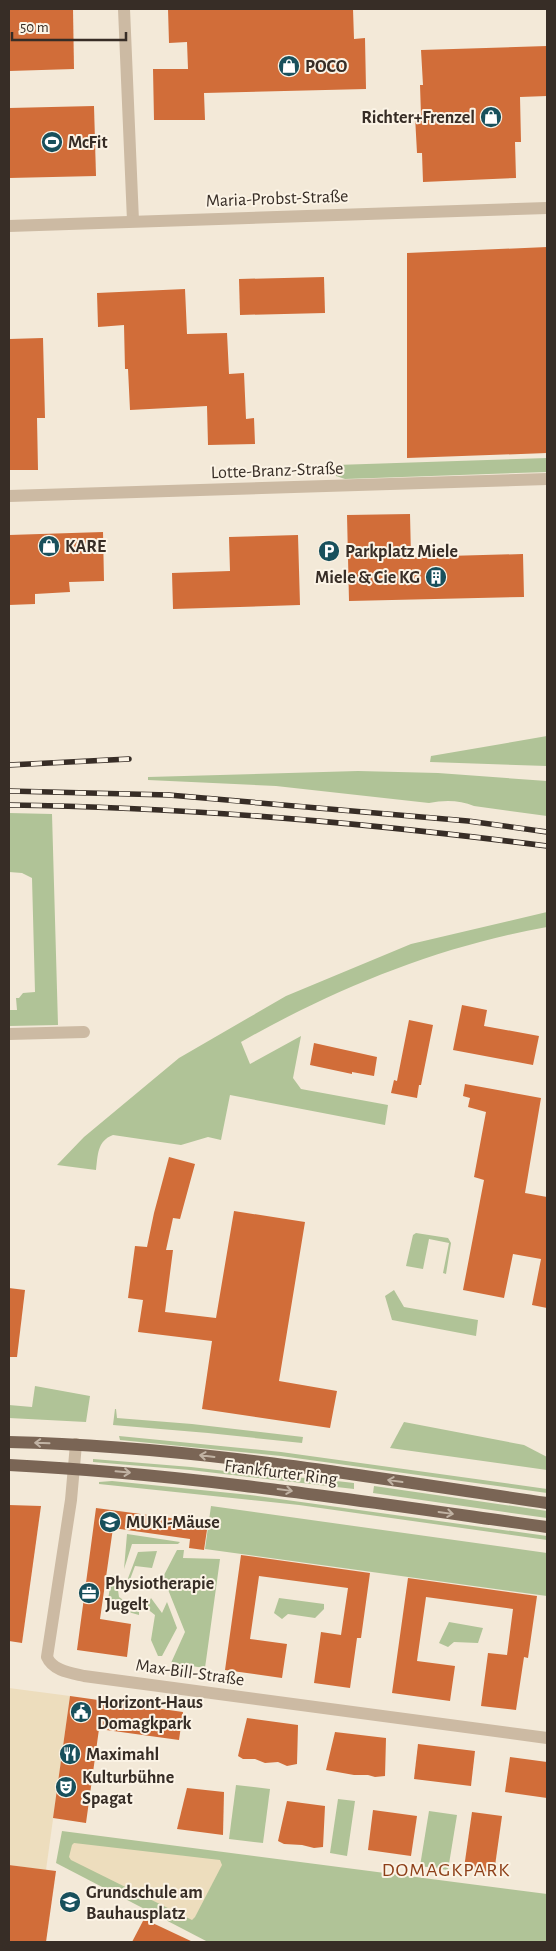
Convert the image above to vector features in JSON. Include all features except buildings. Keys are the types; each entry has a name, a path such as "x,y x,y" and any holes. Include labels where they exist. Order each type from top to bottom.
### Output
{"main road":[{"name":"Frankfurter Ring","path":"9,1442 76,1444 206,1455 547,1503"},
{"name":"Frankfurter Ring","path":"9,1465 74,1468 245,1485 547,1527"}],"street":[{"path":"124,9 133,221"},
{"name":"Maria-Probst-Straße","path":"9,226 547,208"},
{"name":"Lotte-Branz-Straße","path":"9,496 547,479"},
{"path":"9,1034 84,1032"},
{"name":"Max-Bill-Straße","path":"76,1444 47,1657 52,1664 62,1670 84,1676 547,1738"}],"green space":[{"path":"547,458 547,472 345,479 336,476 336,465"},
{"path":"547,736 547,766 430,762 431,756"},
{"path":"358,771 438,773 547,781 547,816 458,802 429,803 276,786 148,780 148,777"},
{"path":"9,813 52,814 58,1025 9,1026 9,1010 17,1010 16,998 19,998 23,993 35,992 32,878 22,873 9,872"},
{"path":"547,912 547,927 467,945 389,971 314,1004 241,1042 250,1064 301,1036 293,1078 301,1089 388,1105 385,1125 230,1095 221,1140 208,1137 181,1145 113,1135 104,1141 99,1149 96,1170 57,1165 84,1137 179,1058 286,996 411,944"},
{"path":"416,1233 448,1238 451,1243 446,1274 443,1273 449,1243 429,1239 423,1269 406,1266 413,1235"},
{"path":"394,1290 404,1307 478,1320 476,1336 392,1320 385,1296"},
{"path":"35,1386 90,1396 86,1422 9,1418 9,1405 32,1407"},
{"path":"115,1409 117,1418 192,1424 303,1437 302,1443 113,1425"},
{"path":"404,1422 524,1445 547,1457 547,1470 390,1448"},
{"path":"119,1436 281,1452 547,1489 547,1493 281,1456 120,1440"},
{"path":"93,1459 354,1483 354,1489 190,1470 93,1462"},
{"path":"112,1481 250,1495 547,1536 547,1540 299,1505 99,1484 99,1482"},
{"path":"374,1486 547,1511 547,1518 373,1493"},
{"path":"211,1506 547,1553 547,1596 205,1549"},
{"path":"127,1534 180,1542 178,1544 132,1544 124,1569"},
{"path":"177,1550 184,1550 183,1558 220,1559 205,1668 171,1663 185,1632 163,1577"},
{"path":"157,1551 152,1568 135,1566 129,1582 127,1581 138,1552"},
{"path":"112,1575 116,1577 119,1597 139,1611 139,1615 107,1606"},
{"path":"151,1598 162,1613 167,1602 177,1628 162,1656 158,1656 151,1640 155,1615 146,1608"},
{"path":"279,1598 324,1604 324,1609 315,1618 288,1614 282,1619 274,1613"},
{"path":"449,1622 483,1628 478,1643 454,1642 448,1647 439,1643"},
{"path":"236,1785 270,1789 263,1843 229,1839"},
{"path":"338,1799 355,1801 347,1856 330,1853"},
{"path":"429,1811 457,1815 448,1870 420,1866"},
{"name":"DOMAGKPARK","path":"62,1831 547,1894 547,1942 208,1942 56,1863"}],"shaded area":[{"path":"9,1688 70,1696 46,1870 9,1865"},
{"path":"74,1843 220,1860 222,1865 192,1920 71,1860 69,1857"}],"railway":[{"path":"9,765 129,759"},
{"path":"9,791 169,795 468,821 547,832"},
{"path":"9,805 144,809 346,823 547,846"}],"place":[{"name":"POCO","path":"289,66"},
{"name":"Richter+Frenzel","path":"491,117"},
{"name":"McFit","path":"52,142"},
{"name":"KARE","path":"49,546"},
{"name":"Parkplatz Miele","path":"329,551"},
{"name":"Miele & Cie KG","path":"436,577"},
{"name":"MUKI-Mäuse","path":"110,1522"},
{"name":"Physiotherapie Jugelt","path":"89,1593"},
{"name":"Horizont-Haus Domagkpark","path":"81,1712"},
{"name":"Maximahl","path":"70,1754"},
{"name":"Kulturbühne Spagat","path":"66,1787"},
{"name":"Grundschule am Bauhausplatz","path":"70,1902"}],"district":[{"name":"DOMAGKPARK","path":"446,1869"}]}
